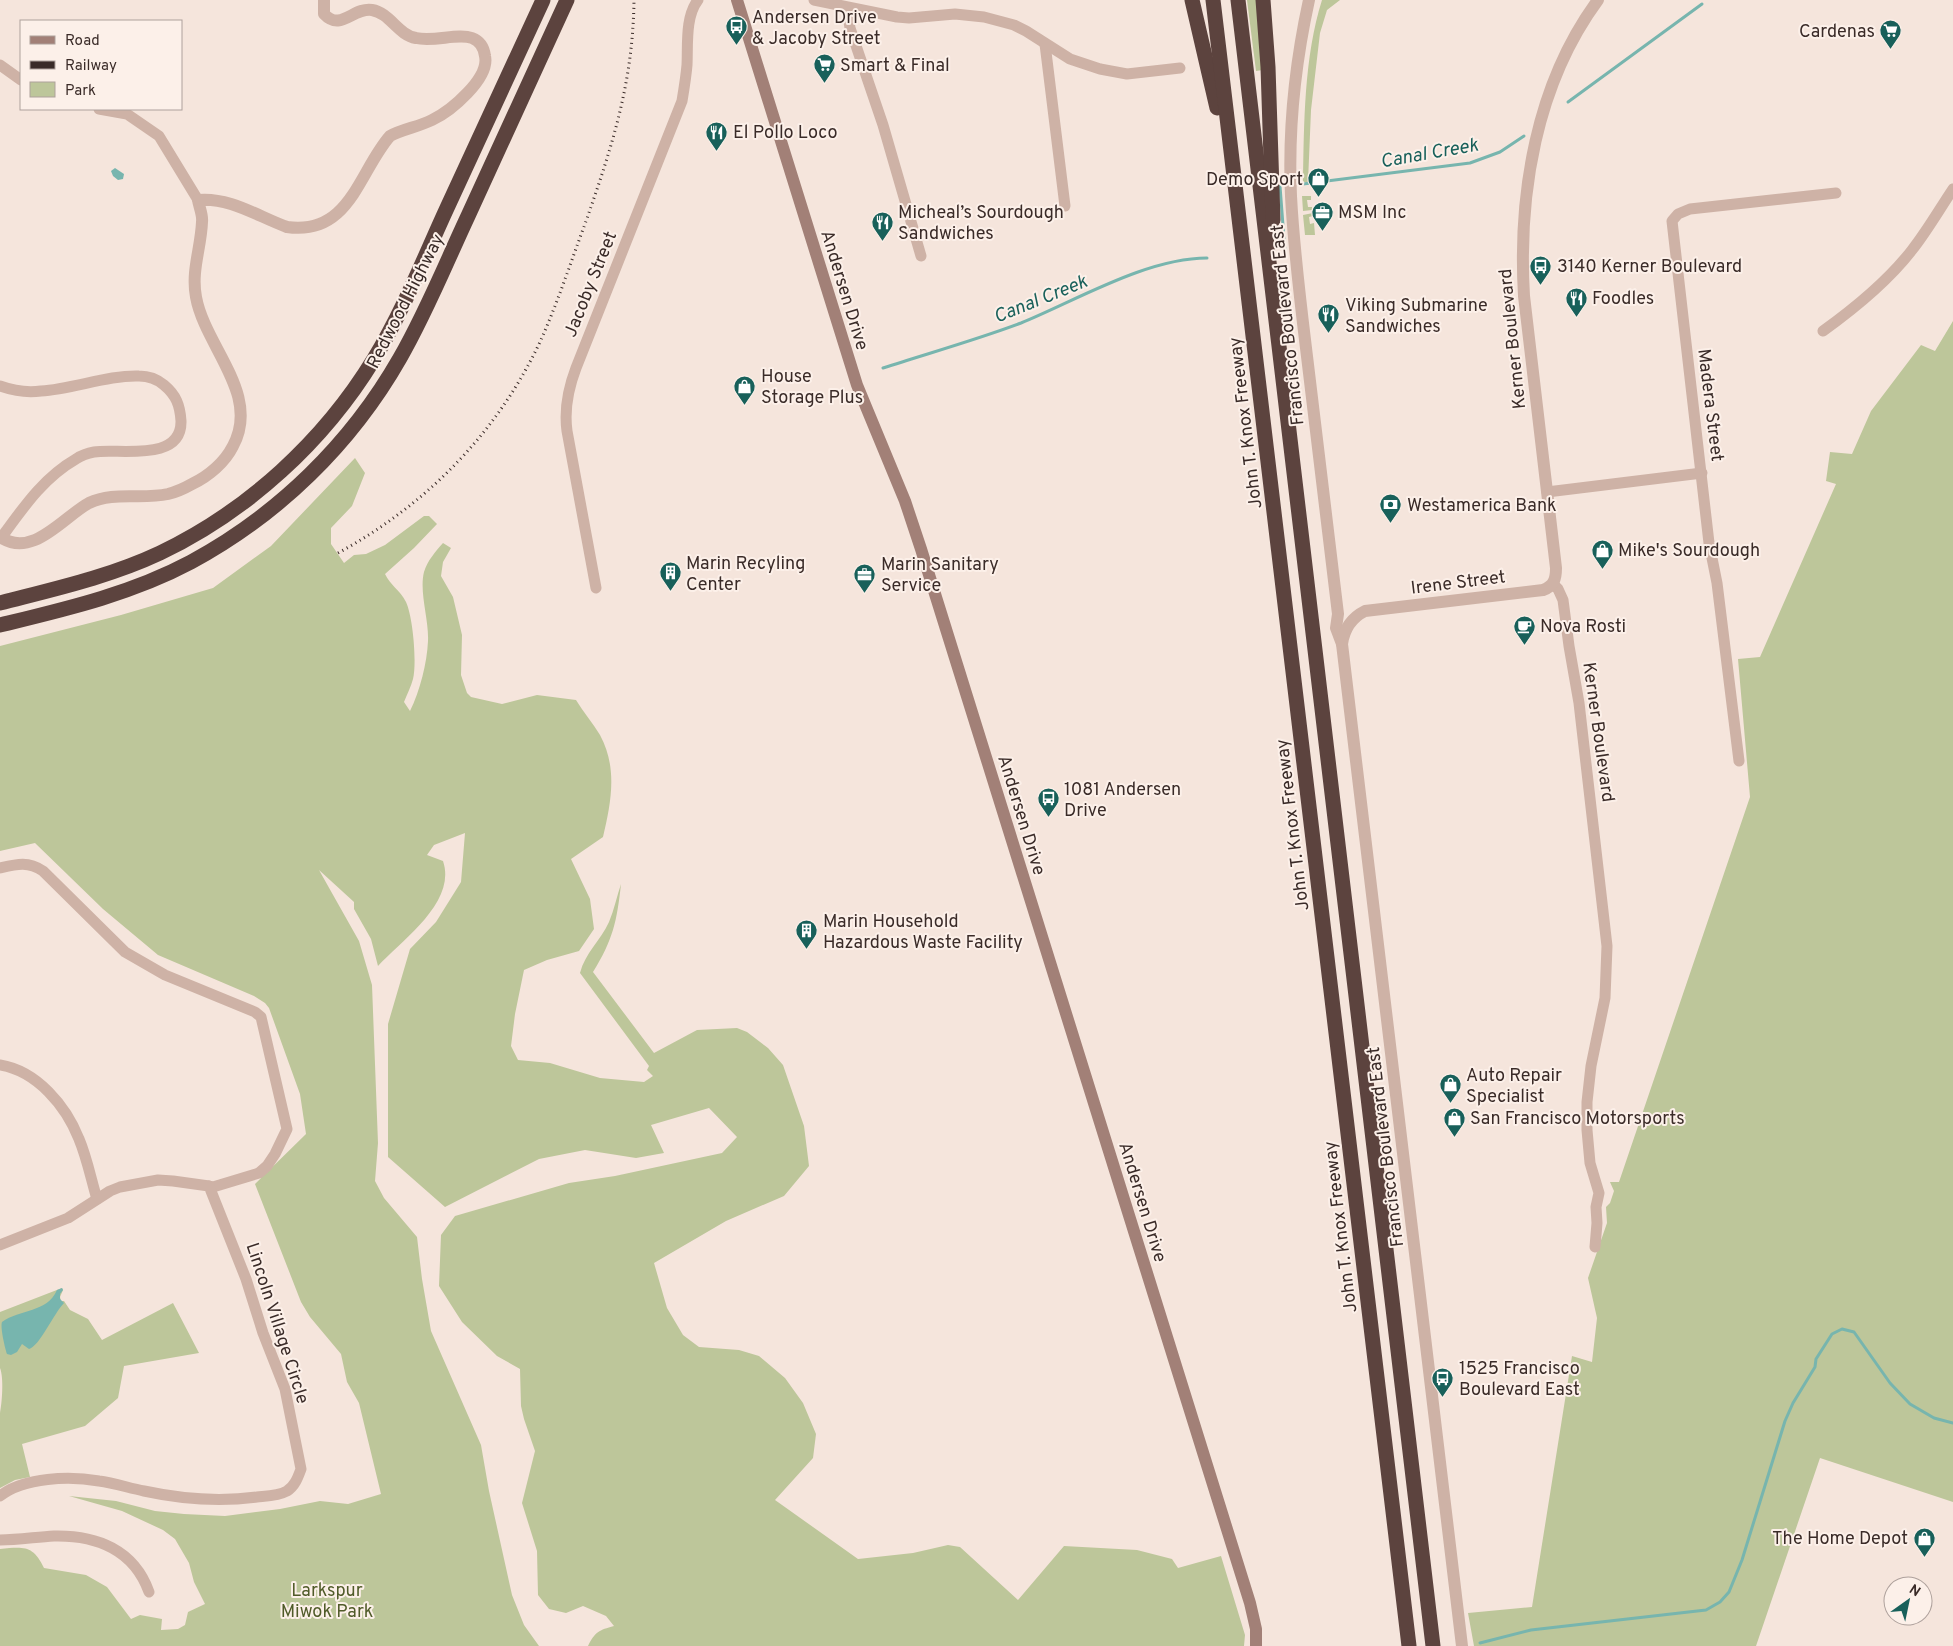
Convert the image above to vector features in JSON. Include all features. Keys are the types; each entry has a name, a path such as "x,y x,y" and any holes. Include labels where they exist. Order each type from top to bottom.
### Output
{"highway":[{"name":"Redwood Highway","path":"0,603 102,576 180,543 216,521 255,493 296,456 325,426 363,377 394,324 543,0"},
{"name":"Redwood Highway","path":"0,625 112,596 152,581 190,563 226,542 262,517 310,475 339,444 378,394 410,340 567,0"},
{"path":"1192,0 1209,70 1240,224"},
{"name":"John T. Knox Freeway","path":"1213,0 1408,1646"},
{"path":"1238,0 1433,1646"},
{"path":"1263,0 1268,67 1275,312"}],"main road":[{"name":"Andersen Drive","path":"737,0 857,385 905,501 921,549 1250,1603 1256,1628 1256,1646"}],"street":[{"path":"198,200 214,200 232,204 280,224 297,228 316,225 328,219 347,204 390,136 432,120 447,111 468,91 485,68 486,59 483,49 472,38 462,36 437,40 414,38 404,33 380,12 373,10 366,10 337,21 329,19 324,14 324,0"},
{"name":"Jacoby Street","path":"596,588 567,432 566,407 568,394 576,368 682,101 687,67 690,20 692,8 698,0"},
{"path":"814,0 847,8 909,18 955,14 984,17 1026,30 1045,44 1083,65 1118,73 1127,74 1180,68"},
{"name":"Francisco Boulevard East","path":"1309,0 1299,51 1293,100 1291,194 1295,252 1338,614 1336,628 1342,644 1462,1646"},
{"name":"Kerner Boulevard","path":"1595,1246 1596,1207 1599,1193 1591,1171 1587,1107 1591,1066 1605,998 1607,946 1579,704 1563,600 1558,589 1553,584 1556,568 1524,296 1522,247 1525,204 1534,147 1550,94 1572,42 1598,0"},
{"path":"847,8 850,28 886,134 921,256"},
{"path":"1045,44 1065,206"},
{"path":"0,65 20,79"},
{"path":"0,386 24,392 40,392 139,376 161,382 175,397 179,405 181,425 173,440 164,447 152,451 96,452 85,454 75,459 37,490 0,538 17,544 32,542 85,505 104,497 168,494 204,478 230,453 240,430 241,408 233,380 214,346 198,310 194,270 202,220 198,200 159,136 127,114 105,110"},
{"path":"1823,331 1847,313 1898,266 1924,233 1953,190"},
{"name":"Madera Street","path":"1739,761 1717,583 1709,543 1672,221 1685,210 1836,193"},
{"path":"1546,492 1702,473"},
{"name":"Irene Street","path":"1338,614 1355,609 1365,611 1543,590 1553,584"},
{"name":"Francisco Boulevard East","path":"1342,644 1350,624 1355,617 1365,611"},
{"path":"0,868 25,862 34,865 43,871 125,952 165,975 255,1012 260,1017 288,1129 276,1154 259,1174 214,1187 158,1180 120,1187 98,1198 68,1218 0,1245"},
{"path":"0,1065 22,1072 53,1096 62,1107 79,1138 98,1198"},
{"name":"Lincoln Village Circle","path":"0,1496 18,1485 78,1479 99,1481 178,1497 203,1500 229,1500 276,1494 288,1490 297,1481 301,1469 285,1389 246,1279 209,1186"},
{"path":"0,1540 54,1536 74,1537 107,1545 121,1553 135,1565 144,1577 149,1592"}],"green space":[{"path":"1247,0 1259,0 1263,70 1256,71"},
{"path":"1322,0 1340,0 1327,10 1320,33 1311,110 1308,182 1303,182 1308,67"},
{"path":"1302,196 1311,196 1311,200 1307,200 1308,207 1312,207 1312,210 1303,211"},
{"path":"1313,213 1313,216 1309,217 1310,224 1314,223 1315,235 1305,235 1303,215"},
{"path":"1953,321 1953,1502 1820,1458 1756,1646 1474,1646 1468,1613 1532,1607 1572,1356 1592,1362 1597,1318 1588,1278 1607,1223 1606,1207 1610,1203 1614,1191 1610,1182 1619,1182 1750,797 1738,659 1760,657 1836,484 1826,481 1830,452 1852,454 1871,411 1921,345 1935,351"},
{"name":"Larkspur Miwok Park","path":"355,458 365,473 352,506 331,528 331,544 344,563 354,555 366,554 385,545 424,516 429,516 437,524 385,574 404,598 411,618 414,672 404,702 410,711 420,686 427,650 428,633 423,588 424,572 429,560 443,543 451,548 443,562 441,576 453,597 462,635 461,675 467,693 471,697 502,704 537,695 576,700 606,747 611,773 611,786 603,837 571,859 590,899 594,929 579,951 547,960 524,970 511,1046 518,1060 550,1063 600,1078 644,1082 653,1076 647,1070 649,1066 580,973 589,953 609,922 621,884 618,909 610,940 593,972 654,1053 697,1030 737,1028 747,1032 768,1048 783,1065 804,1126 809,1166 784,1196 726,1221 654,1263 667,1308 683,1335 699,1347 739,1350 759,1356 785,1378 803,1403 816,1434 813,1458 775,1500 858,1559 913,1553 948,1545 960,1547 1018,1600 1064,1546 1137,1550 1172,1559 1178,1568 1221,1556 1245,1635 1244,1646 588,1646 598,1632 614,1626 606,1616 583,1606 566,1613 549,1609 538,1595 537,1551 522,1503 535,1451 521,1406 520,1369 497,1356 462,1322 439,1286 441,1235 455,1216 569,1183 615,1176 722,1153 737,1137 709,1108 651,1125 664,1153 636,1158 585,1150 539,1159 445,1207 388,1157 388,1024 410,949 436,922 461,882 465,833 434,845 427,855 443,861 445,876 442,891 425,919 378,966 371,939 354,909 354,902 319,870 359,941 372,985 378,1143 375,1181 384,1198 417,1237 431,1331 481,1445 512,1595 524,1625 539,1646 0,1646 0,1549 27,1549 36,1555 44,1568 86,1575 107,1587 131,1619 140,1615 162,1619 161,1630 178,1629 185,1625 188,1612 205,1604 194,1582 189,1563 175,1539 163,1530 122,1511 69,1496 116,1501 155,1511 225,1516 280,1509 320,1501 348,1504 381,1494 359,1403 347,1382 341,1354 310,1317 301,1302 255,1184 306,1134 300,1094 269,1008 254,996 158,955 103,909 35,843 0,851 0,646 121,615 213,588 271,546"},
{"path":"62,1288 61,1301 64,1301 70,1310 88,1319 102,1340 173,1303 199,1353 124,1366 118,1398 85,1426 22,1444 30,1477 15,1480 0,1488 2,1384 0,1368 0,1312"}],"water":[{"path":"115,168 124,174 123,179 118,180 113,176 111,171"},
{"path":"62,1288 60,1299 64,1303 33,1347 29,1349 22,1344 17,1352 11,1355 7,1354 2,1333 2,1322 40,1307 53,1297 57,1290"}],"waterway":[{"name":"Canal Creek","path":"1568,102 1702,4"},
{"name":"Canal Creek","path":"1303,184 1470,163 1500,152 1524,136"},
{"name":"Canal Creek","path":"1280,186 1285,252"},
{"name":"Canal Creek","path":"883,368 1021,323 1113,282 1160,265 1207,258"},
{"path":"1480,1643 1531,1630 1706,1610 1720,1602 1729,1592 1742,1560 1785,1421 1793,1403 1815,1367 1816,1359 1832,1334 1842,1329 1854,1332 1890,1383 1910,1404 1934,1418 1953,1423"}],"railway":[{"path":"338,553 370,534 429,490 480,437 522,377 546,329 558,299 595,196 612,141 630,59 634,0"}],"place":[{"name":"Andersen Drive & Jacoby Street","path":"736,46"},
{"name":"Cardenas","path":"1891,50"},
{"name":"Smart & Final","path":"824,84"},
{"name":"El Pollo Loco","path":"717,151"},
{"name":"Demo Sport","path":"1319,198"},
{"name":"MSM Inc","path":"1322,231"},
{"name":"Micheal’s Sourdough Sandwiches","path":"882,241"},
{"name":"3140 Kerner Boulevard","path":"1541,285"},
{"name":"Foodles","path":"1576,317"},
{"name":"Viking Submarine Sandwiches","path":"1329,334"},
{"name":"House Storage Plus","path":"745,405"},
{"name":"Westamerica Bank","path":"1391,524"},
{"name":"Mike's Sourdough","path":"1602,569"},
{"name":"Marin Recyling Center","path":"670,592"},
{"name":"Marin Sanitary Service","path":"865,593"},
{"name":"Nova Rosti","path":"1524,645"},
{"name":"1081 Andersen Drive","path":"1048,818"},
{"name":"Marin Household Hazardous Waste Facility","path":"807,950"},
{"name":"Auto Repair Specialist","path":"1450,1104"},
{"name":"San Francisco Motorsports","path":"1454,1137"},
{"name":"1525 Francisco Boulevard East","path":"1443,1397"},
{"name":"The Home Depot","path":"1924,1557"}]}
